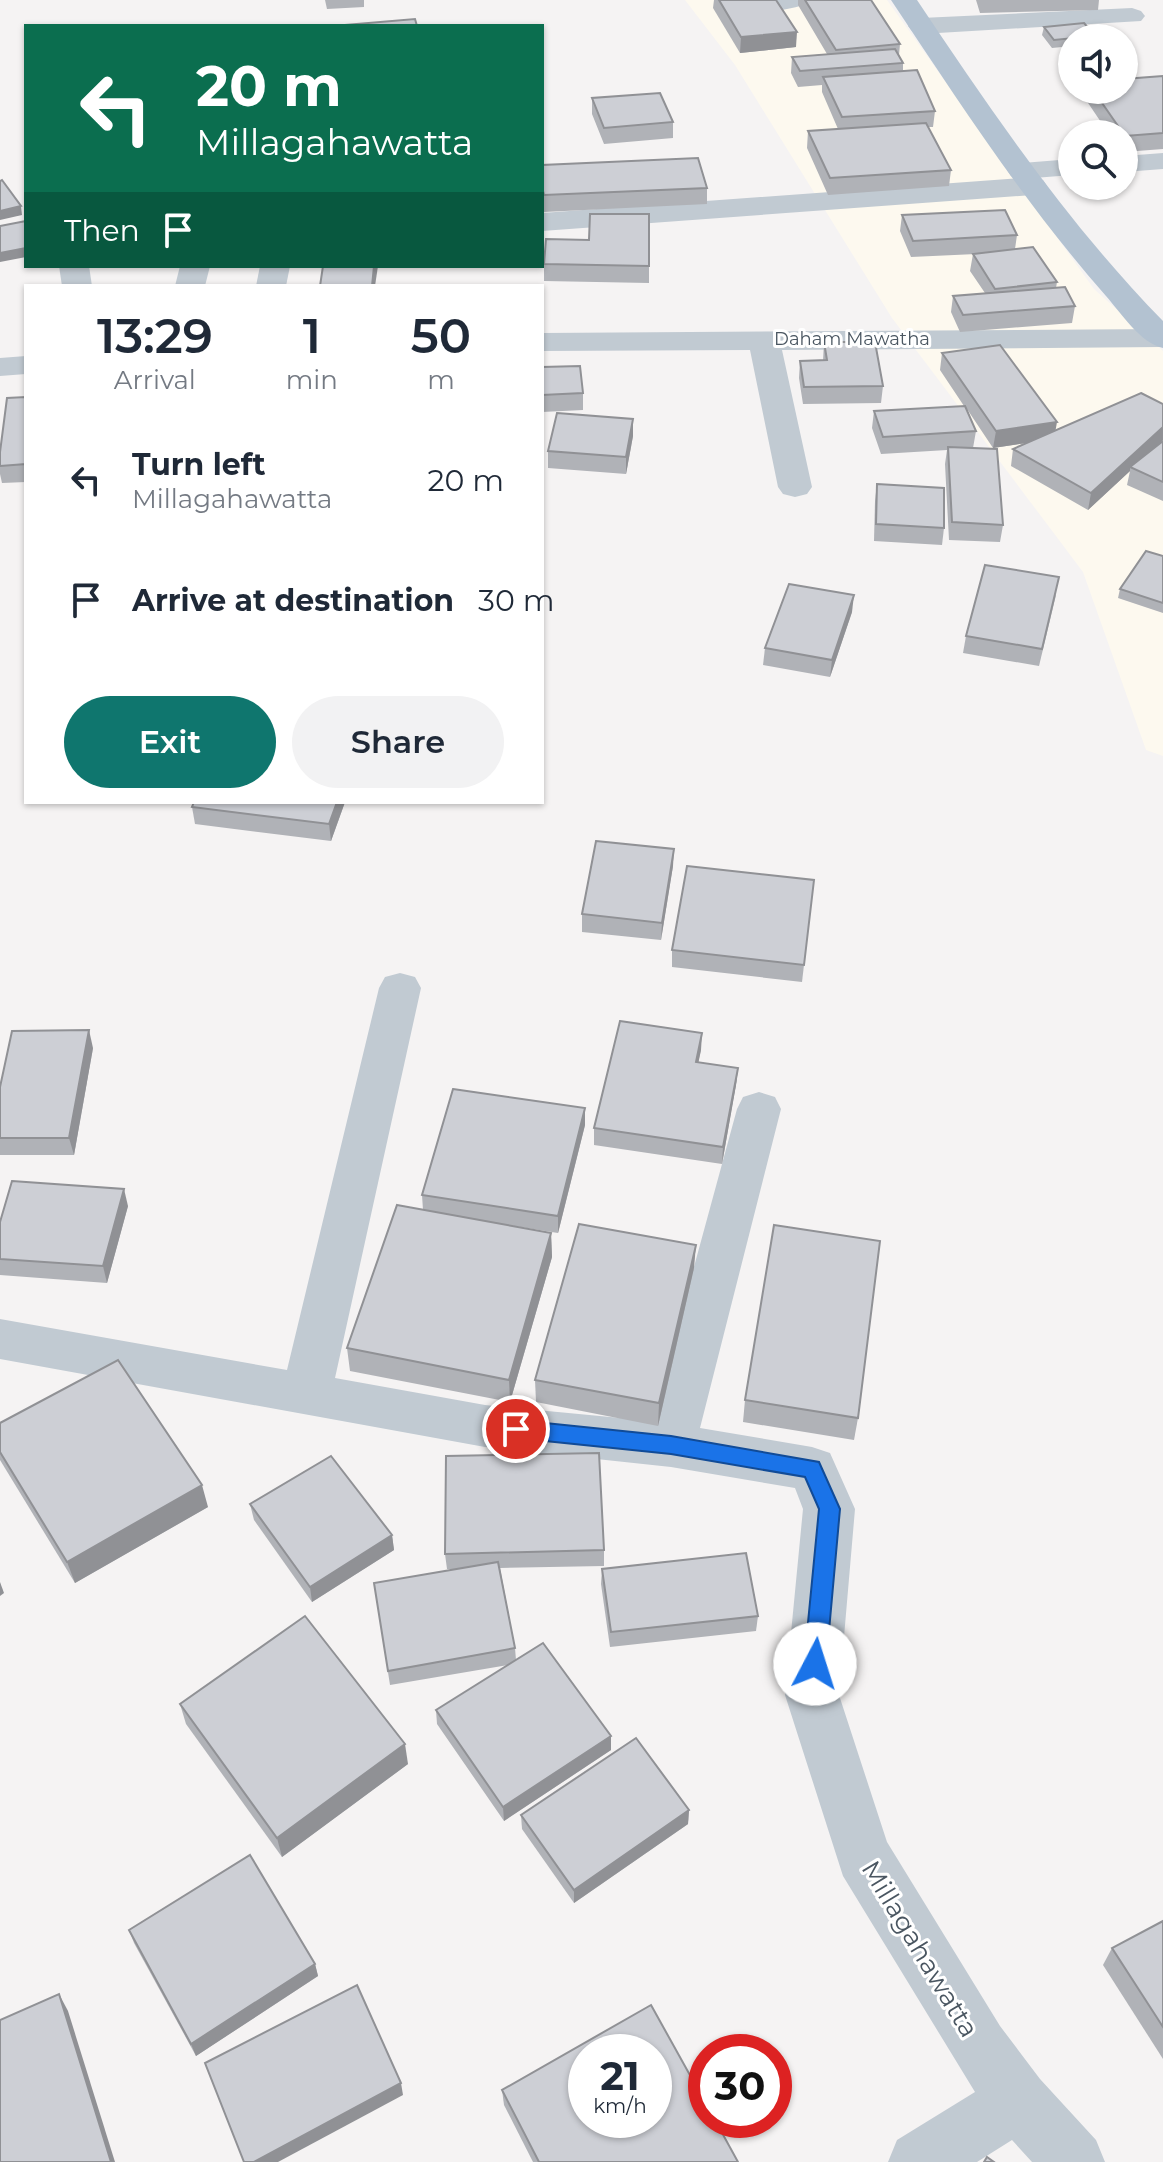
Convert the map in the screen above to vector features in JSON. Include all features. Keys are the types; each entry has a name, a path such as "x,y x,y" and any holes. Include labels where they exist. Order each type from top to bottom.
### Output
{"main road":[{"path":"904,0 1027,178 1111,287 1163,338"}],"street":[{"path":"748,0 760,4 795,0"},
{"path":"921,26 1132,16"},
{"path":"1138,163 1163,161"},
{"path":"544,222 1027,178 1058,170"},
{"name":"Daham Mawatha","path":"544,342 1163,338"},
{"path":"764,340 795,487"},
{"path":"0,367 24,365"},
{"path":"306,1395 400,988"},
{"path":"671,1445 759,1109"},
{"name":"Millagahawatta","path":"0,1339 485,1426 671,1445 812,1469 829,1509 812,1695 863,1856 979,2047 1018,2101 1074,2162"},
{"path":"919,2162 1018,2101"}],"shaded area":[{"path":"685,0 887,0 1094,289 1163,351 1163,756 1146,750 1083,572 892,318 735,65"}],"building":[{"path":"719,0 776,0 797,32 741,37"},
{"path":"805,0 871,0 900,44 836,50"},
{"path":"415,19 416,24 356,24"},
{"path":"1058,26 1058,40 1054,40 1044,27"},
{"path":"895,49 903,63 800,71 792,57"},
{"path":"917,70 935,111 842,117 823,77"},
{"path":"1163,76 1163,133 1138,135 1138,120 1114,120 1103,104 1138,104 1138,78"},
{"path":"660,93 673,122 604,128 592,98"},
{"path":"926,123 951,170 830,178 808,131"},
{"path":"698,158 707,188 544,195 544,165"},
{"path":"2,180 21,206 0,211"},
{"path":"1005,210 1017,235 913,241 902,215"},
{"path":"590,214 649,214 649,266 544,264 546,239 589,240"},
{"path":"24,221 24,248 0,253 0,226"},
{"path":"1033,247 1057,282 995,289 973,254"},
{"path":"323,268 374,268 372,284 320,284"},
{"path":"1065,287 1075,306 963,315 953,296"},
{"path":"824,342 875,342 883,386 804,387 800,361 827,360"},
{"path":"1000,345 1057,422 996,431 942,353"},
{"path":"580,366 583,393 544,395 544,367"},
{"path":"1141,393 1163,404 1163,427 1091,493 1013,449"},
{"path":"24,397 24,464 0,466 0,452 7,398"},
{"path":"965,406 976,431 883,437 874,411"},
{"path":"557,413 633,419 626,457 548,451"},
{"path":"1163,441 1163,482 1130,467"},
{"path":"948,447 997,449 1003,525 952,522"},
{"path":"877,484 944,488 944,528 876,524"},
{"path":"1146,551 1163,556 1163,603 1120,589"},
{"path":"985,565 1059,577 1042,649 966,636"},
{"path":"789,584 854,595 832,660 765,648"},
{"path":"193,804 336,804 329,824 192,807"},
{"path":"596,841 674,849 662,923 582,914"},
{"path":"687,866 814,880 804,965 672,950"},
{"path":"620,1021 702,1033 696,1062 738,1068 723,1147 594,1128"},
{"path":"89,1030 69,1138 0,1138 0,1087 12,1031"},
{"path":"453,1089 585,1108 558,1216 422,1195"},
{"path":"12,1181 124,1189 103,1266 0,1259 0,1222"},
{"path":"397,1205 551,1233 509,1380 347,1348"},
{"path":"579,1224 696,1245 659,1403 535,1380"},
{"path":"774,1225 880,1241 858,1418 745,1400"},
{"path":"118,1360 202,1485 67,1562 0,1452 0,1423"},
{"path":"599,1453 604,1550 445,1554 446,1456"},
{"path":"331,1456 392,1535 310,1587 250,1504"},
{"path":"746,1553 758,1616 611,1632 602,1569"},
{"path":"498,1562 515,1648 388,1671 374,1583"},
{"path":"305,1616 405,1744 277,1838 180,1704"},
{"path":"543,1643 611,1736 503,1807 436,1710"},
{"path":"636,1738 689,1810 574,1890 521,1815"},
{"path":"250,1855 315,1964 191,2044 129,1930"},
{"path":"1163,1921 1163,2027 1112,1948"},
{"path":"357,1985 401,2083 254,2162 244,2162 205,2063"},
{"path":"59,1994 111,2162 0,2162 0,2020"},
{"path":"651,2005 667,2034 600,2034"},
{"path":"672,2043 688,2072 688,2138 725,2138 738,2162 539,2162 502,2090 568,2052 568,2138 672,2138"}],"route":[{"path":"516,1429 671,1445 812,1469 829,1509 815,1664"}]}
